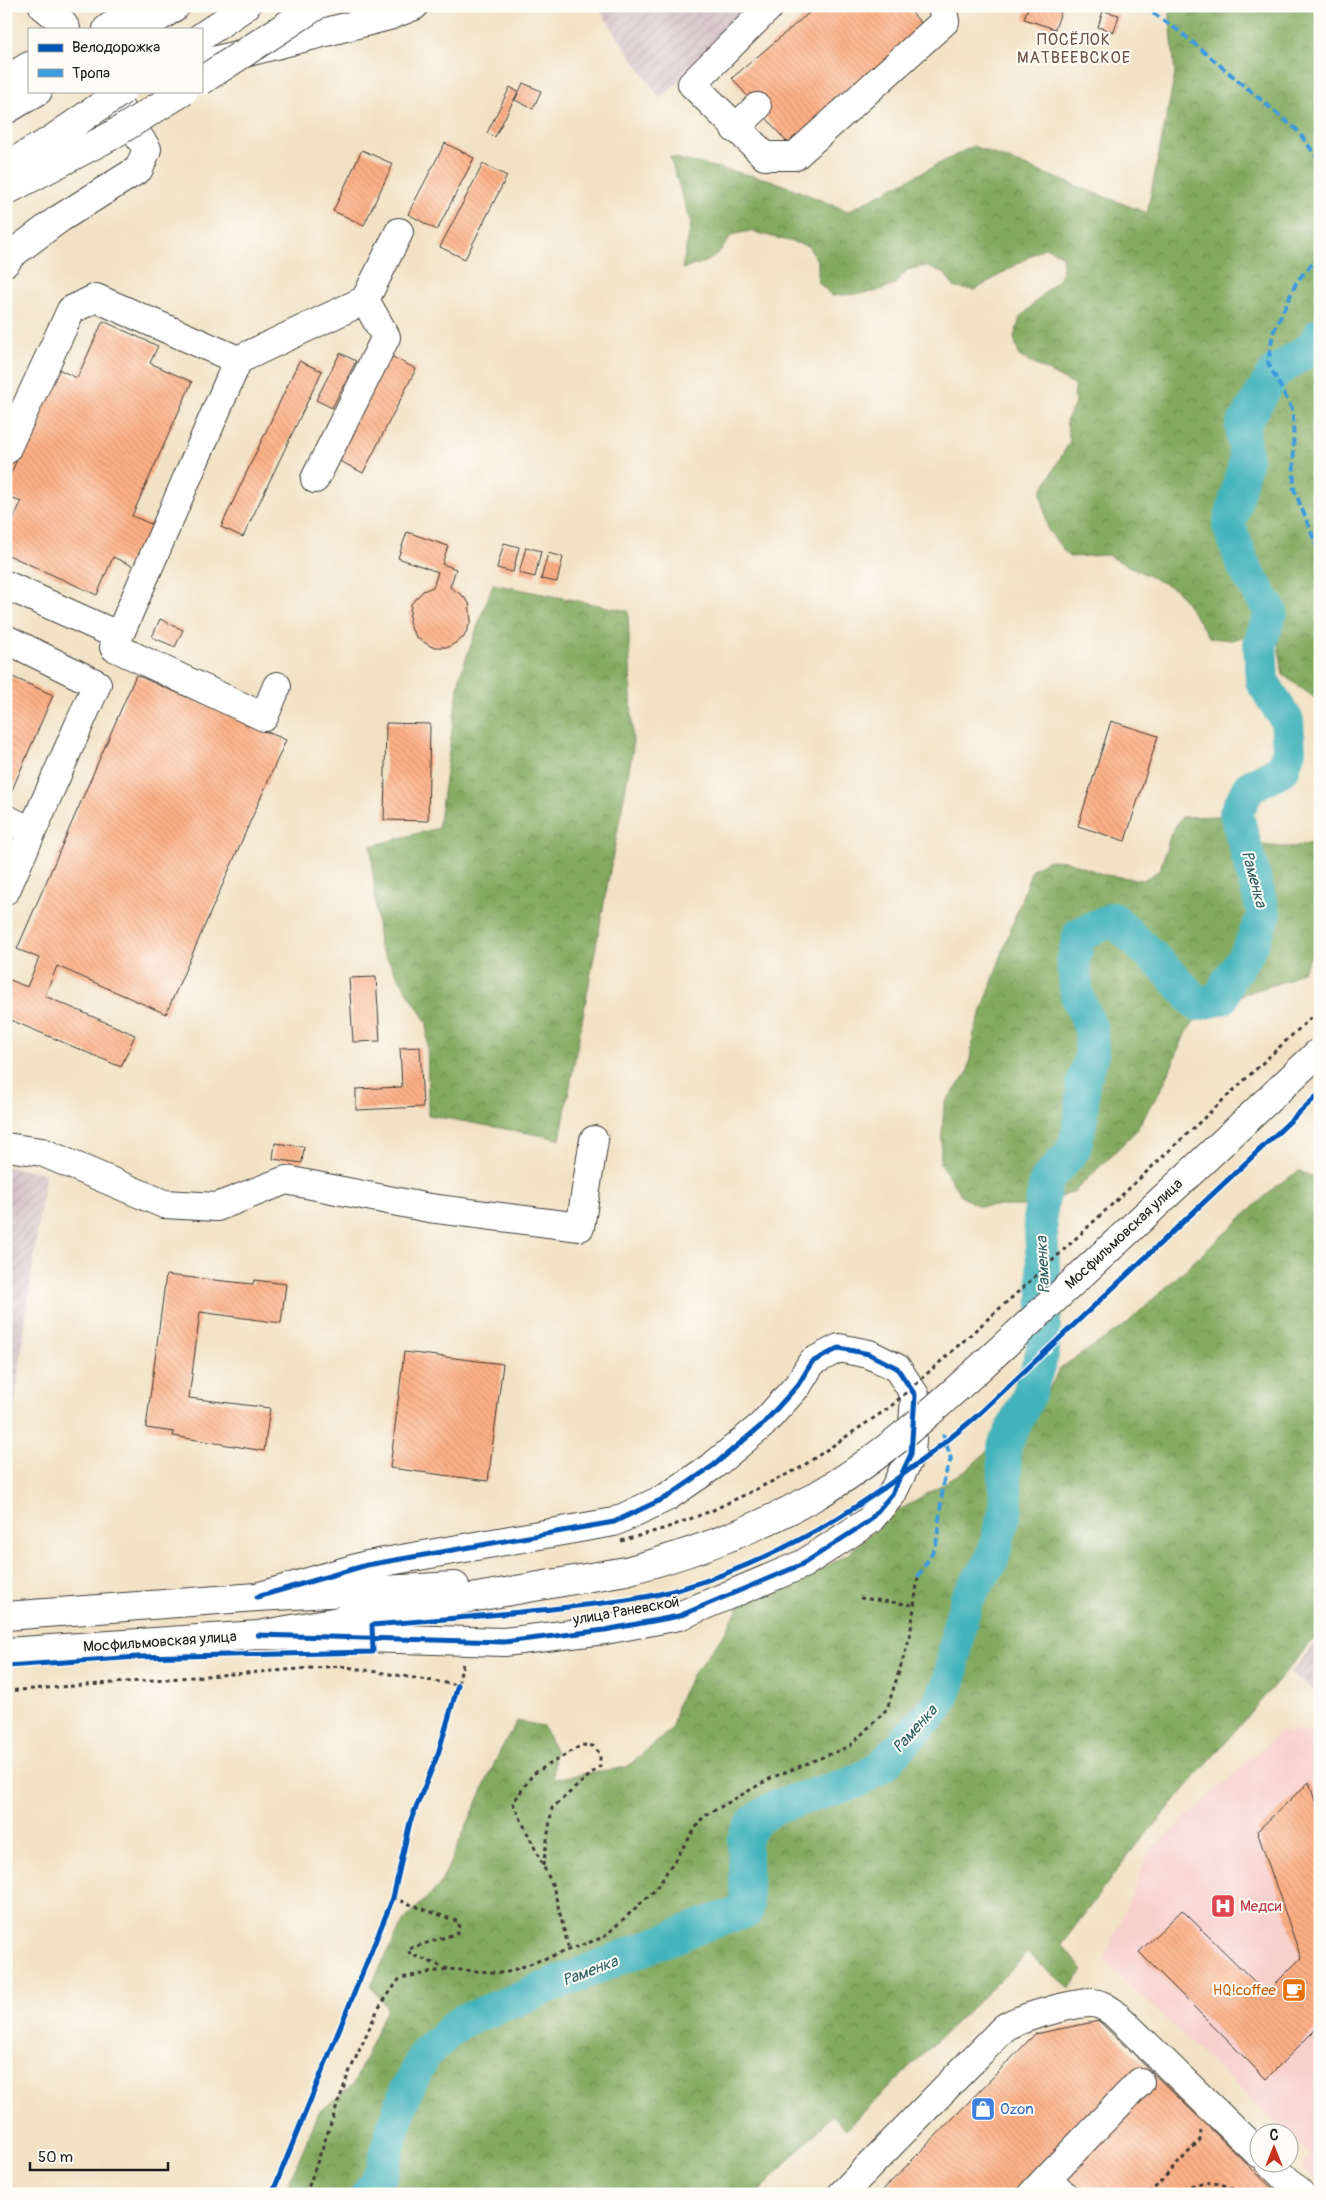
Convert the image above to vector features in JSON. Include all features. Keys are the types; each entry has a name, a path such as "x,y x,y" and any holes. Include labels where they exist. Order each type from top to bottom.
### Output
{"street":[{"path":"43,6 61,21 65,28"},
{"path":"93,28 126,6"},
{"path":"108,28 138,6"},
{"path":"143,28 176,6"},
{"path":"202,36 246,6"},
{"path":"202,80 316,6"},
{"path":"202,64 389,16 414,6"},
{"path":"770,6 692,84 735,129 765,156 795,156 945,21 942,6"},
{"path":"6,80 28,67"},
{"path":"6,108 28,90"},
{"path":"6,108 36,92"},
{"path":"6,262 11,255 59,219 139,170 147,149 109,92"},
{"path":"6,166 48,142 121,92"},
{"path":"6,190 109,137 182,92"},
{"path":"735,129 757,107"},
{"path":"6,890 238,360 365,300 399,232"},
{"path":"6,450 71,310 96,298 238,360"},
{"path":"315,479 386,337 365,300"},
{"path":"6,585 264,717 277,686"},
{"path":"6,639 97,684"},
{"path":"6,819 32,831"},
{"name":"Мосфильмовская улица","path":"6,1652 258,1635 626,1571 674,1558 722,1541 814,1497 907,1434 1060,1295 1320,1051"},
{"path":"6,1146 42,1152 164,1204 217,1207 286,1180 429,1208 580,1227 594,1140"},
{"name":"улица Раневской","path":"257,1597 367,1566 614,1522 667,1497 714,1465 762,1425 798,1385 812,1362 839,1348 870,1354 897,1368 915,1395 911,1454 892,1494 870,1521 803,1564 679,1616 605,1630 504,1642 258,1635"},
{"name":"Мосфильмовская улица","path":"6,1616 257,1597 579,1578"},
{"path":"842,2194 1009,2024 1022,2018 1085,2004 1106,2006 1179,2087 1248,2145"},
{"path":"1047,2189 1140,2082"},
{"path":"1279,2172 1301,2194"}],"path":[{"path":"620,1542 666,1528 711,1511 800,1468 890,1407 1039,1273 1320,1009"},
{"path":"306,2194 348,2075 378,2009 400,1978 448,1969 506,1973 604,1937 655,1890 703,1817 771,1778 850,1746 887,1709 910,1637 918,1577"},
{"path":"860,1598 914,1605"},
{"path":"6,1691 340,1666 458,1685 456,1694"},
{"path":"543,1866 552,1808 600,1766 600,1754 593,1746 582,1745 533,1774 514,1803 552,1886 569,1950"},
{"path":"390,1907 396,1888"},
{"path":"393,1898 459,1922 458,1933 408,1949 410,1954 448,1969"},
{"path":"1148,2194 1200,2140 1202,2132 1195,2126"},
{"path":"1177,2194 1193,2185 1205,2182 1229,2186 1241,2194"}],"shaded area":[{"path":"597,6 762,6 660,99"},
{"path":"6,1167 45,1173 6,1471"},
{"path":"1320,1638 1320,1695 1290,1673"},
{"name":"Медси","path":"1310,1731 1320,1768 1320,2184 1301,2166 1310,2156 1298,2145 1298,2122 1274,2122 1104,1961 1149,1851 1280,1732"}],"green space":[{"path":"1169,6 1320,6 1320,695 1315,698 1283,675 1277,637 1259,633 1232,640 1210,638 1177,590 1107,555 1069,557 1048,530 1041,492 1070,441 1066,421 1075,404 1074,385 1019,356 1014,337 1020,318 1061,276 1063,256 1045,247 975,290 955,288 944,273 926,266 907,270 894,285 874,292 832,296 818,282 818,262 808,246 750,231 731,235 717,254 699,264 682,269 691,224 670,157 771,180 848,211 973,146 1147,213 1175,74"},
{"path":"493,584 628,611 633,748 560,1139 428,1115 427,1023 379,946 371,846 438,828 460,675"},
{"path":"1220,816 1246,843 1295,847 1313,842 1320,836 1320,941 1304,969 1288,980 1213,1004 1198,1017 1186,1032 1164,1084 1135,1132 1075,1191 1037,1206 979,1206 962,1197 940,1163 944,1104 968,1072 974,1033 1032,869 1049,860 1067,861 1105,875 1144,880 1160,870 1171,833 1182,817"},
{"path":"1299,1171 1318,1179 1317,1345 1320,1352 1320,1632 1129,1854 1062,1944 1083,1971 1069,1988 1028,1953 846,2129 832,2116 757,2194 284,2194 319,2112 353,2085 387,2008 371,1985 404,1920 440,1885 500,1751 517,1721 543,1726 555,1750 553,1779 627,1767 672,1729 678,1701 692,1675 725,1633 742,1601 783,1591 848,1554 893,1514 969,1468 1045,1397 1060,1368 1124,1326 1276,1186"}],"building":[{"path":"817,6 906,6 928,31 791,147 732,78"},
{"path":"1028,6 1063,6 1055,29 1024,19"},
{"path":"1103,11 1119,15 1114,32 1098,27"},
{"path":"523,83 541,91 533,109 515,100"},
{"path":"510,87 518,92 495,137 487,133"},
{"path":"445,143 474,158 437,230 408,214"},
{"path":"362,150 393,164 364,225 333,211"},
{"path":"483,164 507,176 465,259 440,247"},
{"path":"103,321 158,346 150,363 192,382 132,516 156,526 137,568 113,557 97,595 6,554 6,536 21,502 6,496 6,484 58,369 77,378"},
{"path":"340,353 356,361 332,408 316,400"},
{"path":"389,355 416,369 363,473 336,459"},
{"path":"299,361 322,371 243,537 221,527"},
{"path":"407,532 448,546 442,564 456,569 450,587 469,603 471,621 464,637 449,647 432,647 417,638 409,622 411,604 423,591 433,587 438,572 398,558"},
{"path":"504,543 519,547 513,572 497,568"},
{"path":"526,547 541,551 535,577 519,573"},
{"path":"548,553 563,557 557,582 541,579"},
{"path":"160,619 183,630 175,647 152,637"},
{"path":"6,674 53,695 6,804"},
{"path":"136,675 286,740 166,1014 57,966 45,996 135,1035 121,1067 6,1018 6,988 10,980 27,987 39,958 17,949"},
{"path":"1111,721 1158,736 1125,841 1078,826"},
{"path":"386,723 430,724 428,821 384,820"},
{"path":"376,977 380,1041 353,1042 349,978"},
{"path":"420,1047 423,1107 356,1110 356,1089 402,1087 400,1048"},
{"path":"275,1143 304,1147 302,1163 273,1159"},
{"path":"166,1275 253,1284 254,1280 286,1284 281,1323 200,1312 189,1398 270,1408 264,1451 173,1436 174,1432 146,1428"},
{"path":"404,1352 503,1364 488,1481 390,1468"},
{"path":"1309,1782 1320,1817 1320,2025 1266,2079 1139,1952 1182,1910 1266,1993 1301,1958 1257,1831"},
{"path":"1099,2021 1248,2165 1248,2172 1255,2172 1278,2194 879,2194 1035,2034"}],"waterway":[{"name":"Раменка","path":"368,2194 382,2172 393,2128 406,2091 425,2054 460,2022 706,1924 747,1911 744,1838 754,1821 777,1806 856,1782 882,1766 938,1706 950,1681 958,1631 967,1598 991,1562 1006,1508 1004,1447 1027,1399 1043,1351 1045,1296 1040,1215 1046,1181 1074,1149 1081,1118 1083,1082 1092,1054 1091,1029 1077,995 1073,961 1080,934 1113,919 1169,972 1197,1004 1222,998 1227,982 1248,951 1264,915 1236,813 1249,787 1283,769 1289,750 1287,721 1262,681 1260,642 1271,612 1245,569 1229,526 1246,459 1242,427 1274,373 1312,347 1320,334"},
{"path":"1312,347 1320,364"}],"marked path":[{"path":"1143,6 1179,31 1297,130 1320,161"},
{"path":"1320,255 1297,281 1273,333 1268,363 1293,411 1294,489 1320,554"},
{"path":"918,1577 936,1546 944,1478 951,1459 943,1434"}],"cycle path":[{"path":"6,1666 138,1657 373,1652 372,1625 513,1613 638,1598 683,1588 724,1574 764,1557 802,1538 876,1494 911,1469 978,1415 1320,1093"},
{"path":"257,1597 367,1565 614,1522 667,1497 714,1465 762,1425 798,1385 812,1362 839,1348 869,1354 897,1368 915,1395 911,1454 892,1494 869,1521 803,1564 679,1616 605,1630 504,1642 258,1635"},
{"path":"272,2194 393,1898 410,1822 438,1754 458,1685"}],"place":[{"name":"Медси","path":"1223,1906"},
{"name":"HQ!coffee","path":"1294,1990"},
{"name":"Ozon","path":"983,2109"}],"district":[{"name":"ПОСЁЛОК МАТВЕЕВСКОЕ","path":"1074,49"}]}
